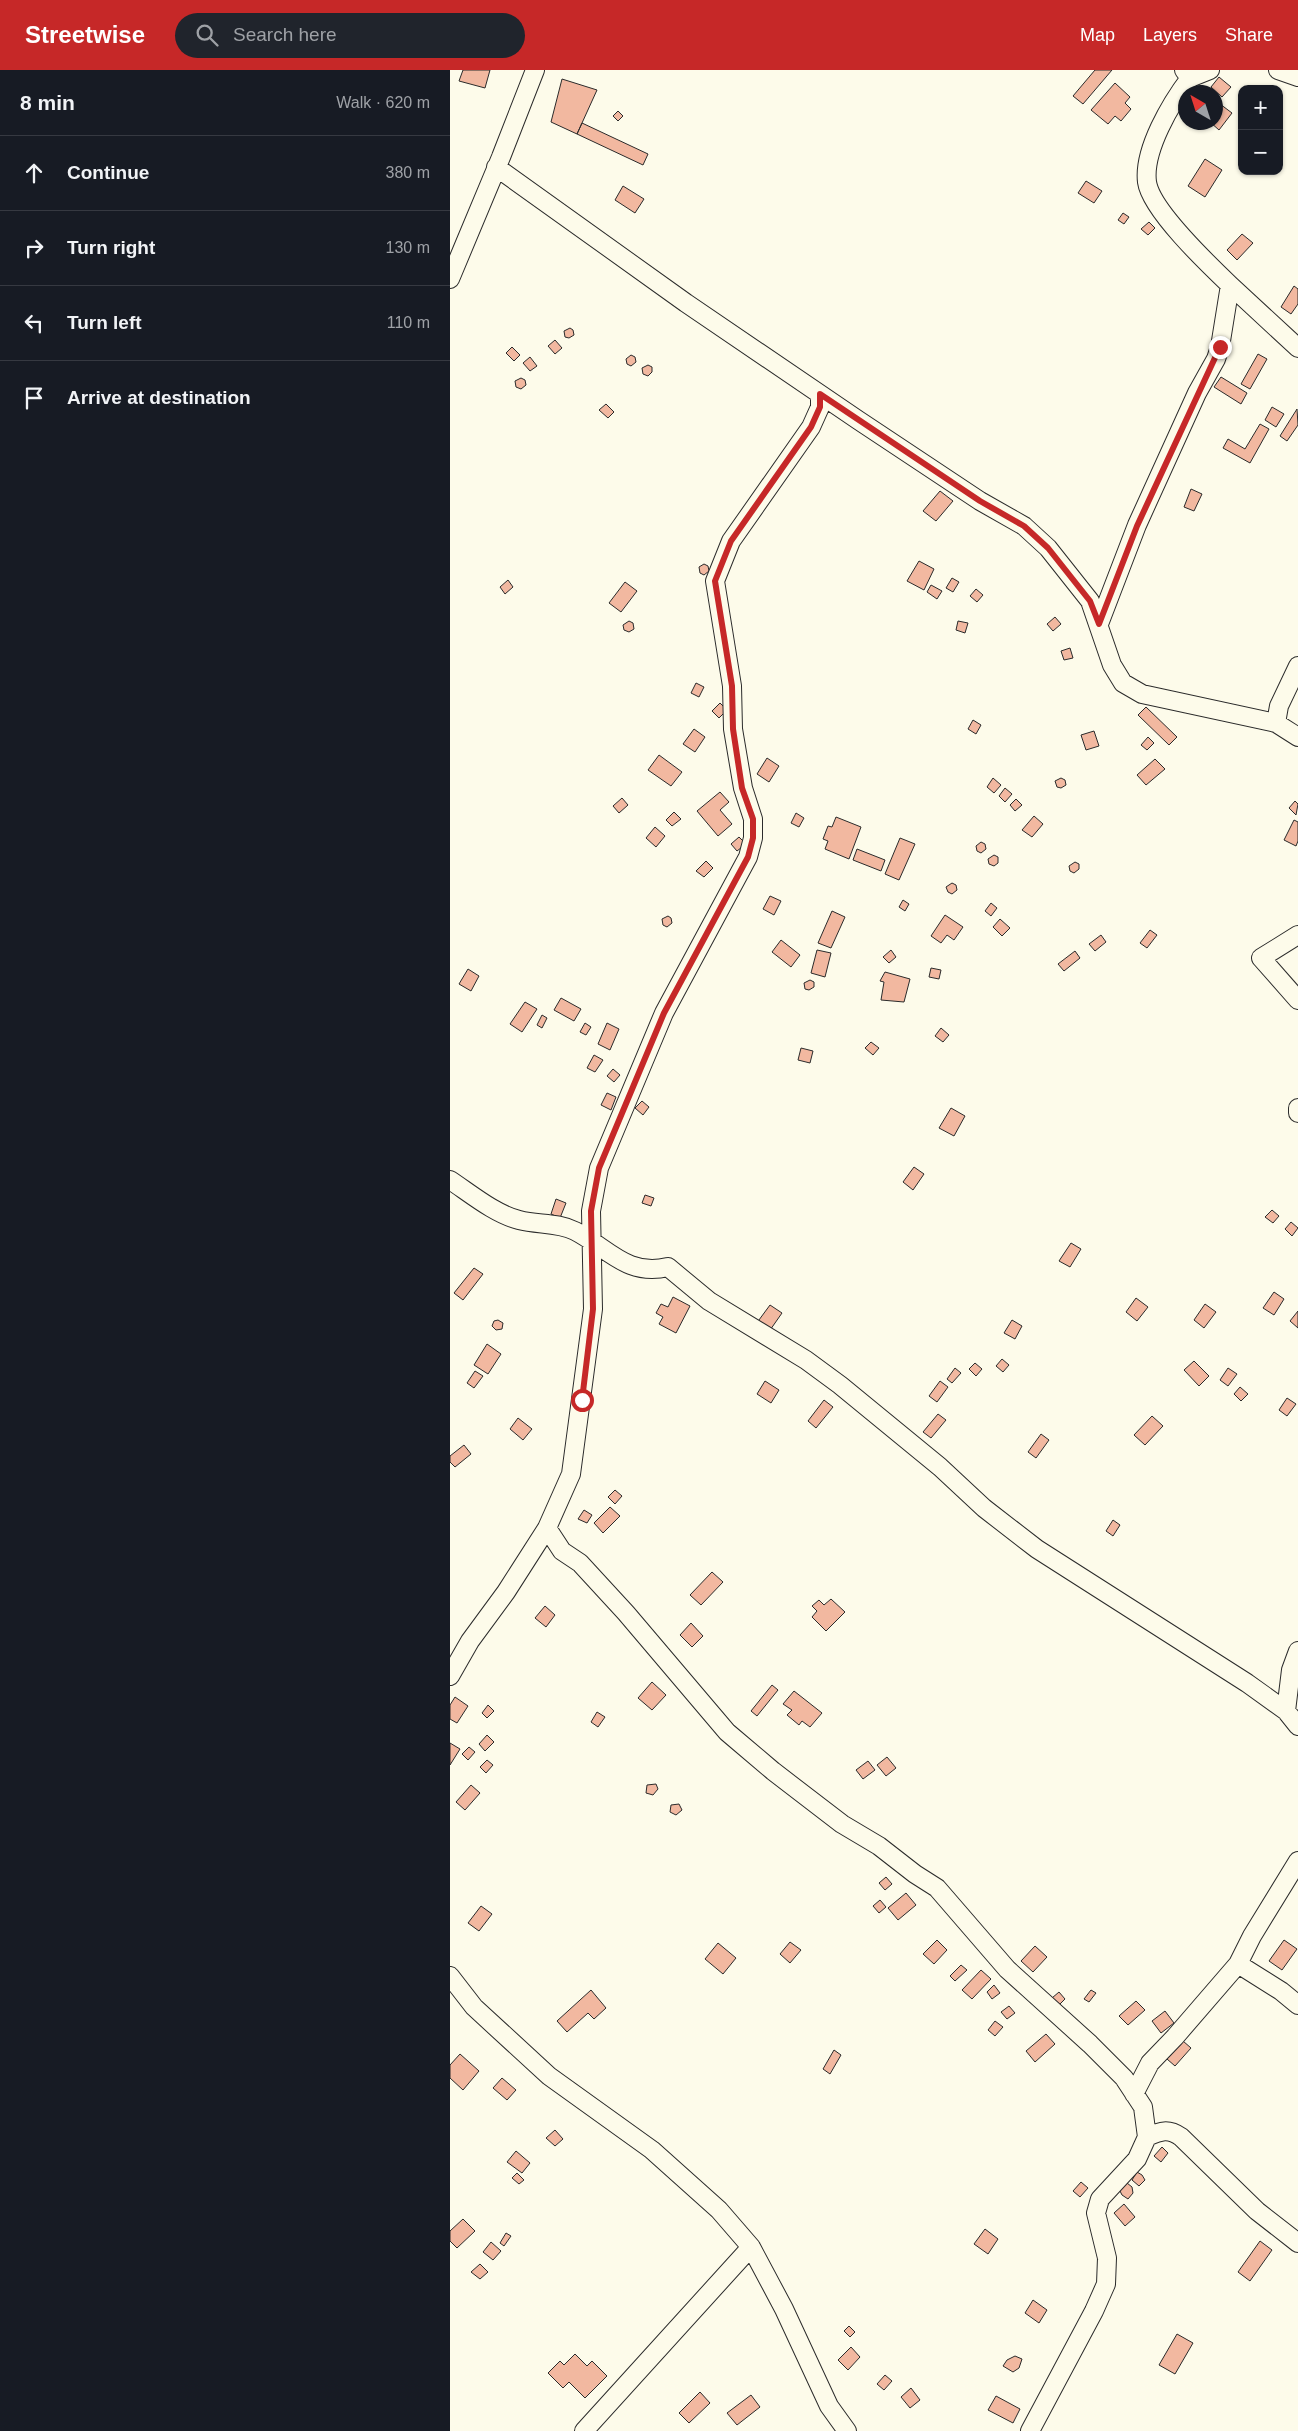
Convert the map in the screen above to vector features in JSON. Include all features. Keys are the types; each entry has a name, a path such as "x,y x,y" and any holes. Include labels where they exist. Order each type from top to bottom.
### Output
{"street":[{"path":"450,279 535,70"},
{"path":"1210,70 1187,74 1148,158 1147,183 1156,201 1179,232 1230,285 1298,348"},
{"path":"1278,70 1298,77"},
{"path":"496,167 686,303 980,501 1024,526 1048,548 1090,601 1112,665 1123,684 1142,694 1276,722 1298,737"},
{"path":"1099,624 1137,526 1197,393 1216,359 1220,347 1230,285"},
{"path":"450,1676 470,1641 506,1592 547,1528 571,1474 593,1309 591,1211 599,1168 664,1013 748,857 753,838 753,819 742,788 733,729 732,686 715,581 731,541 811,427 820,407 820,394"},
{"path":"1276,722 1279,706 1298,666"},
{"path":"1298,935 1261,958 1298,1000"},
{"path":"1298,1108 1298,1113"},
{"path":"450,1180 488,1205 519,1220 556,1224 575,1231 631,1266 653,1270 668,1266 709,1301 798,1355 840,1385 940,1467 984,1508 1036,1550 1247,1683 1286,1711 1298,1726"},
{"path":"547,1528 562,1551 580,1563 727,1732 773,1771 842,1824 878,1846 937,1888 1007,1969 1090,2044 1124,2078 1142,2107 1147,2137 1137,2158 1100,2199 1096,2212 1106,2258 1106,2284 1094,2311 1030,2431"},
{"path":"1286,1711 1291,1670 1298,1651"},
{"path":"1134,2094 1150,2063 1238,1964 1252,1936 1298,1861"},
{"path":"1238,1964 1281,1991 1298,2005"},
{"path":"450,1976 474,2007 500,2033 549,2076 652,2150 696,2187 752,2247 784,2308 829,2406 847,2431"},
{"path":"1147,2137 1164,2130 1173,2132 1181,2137 1257,2211 1298,2243"},
{"path":"584,2431 752,2247"}],"building":[{"path":"463,70 490,70 485,88 459,81"},
{"path":"1095,70 1112,70 1083,104 1073,96"},
{"path":"1219,77 1231,87 1223,96 1223,85 1213,85"},
{"path":"562,79 597,90 577,134 551,122"},
{"path":"1115,83 1130,97 1125,103 1131,109 1121,121 1115,116 1108,124 1091,110"},
{"path":"1223,106 1232,113 1223,125"},
{"path":"618,111 623,116 618,121 613,116"},
{"path":"582,123 648,154 643,165 577,134"},
{"path":"1205,159 1222,170 1205,197 1188,186"},
{"path":"1086,181 1102,191 1094,203 1078,193"},
{"path":"623,186 644,199 635,213 615,200"},
{"path":"1123,213 1129,217 1124,224 1118,220"},
{"path":"1149,222 1155,228 1148,235 1141,229"},
{"path":"1242,234 1253,243 1237,260 1227,250"},
{"path":"1294,286 1298,289 1298,304 1291,314 1281,307"},
{"path":"570,328 573,330 574,335 569,338 565,337 564,331"},
{"path":"555,340 562,348 555,354 548,346"},
{"path":"512,347 520,355 514,361 506,353"},
{"path":"1258,354 1267,359 1250,389 1241,384"},
{"path":"631,355 635,357 636,362 631,366 627,364 626,359"},
{"path":"530,357 537,366 530,371 523,363"},
{"path":"648,365 652,367 652,372 648,376 643,374 642,368"},
{"path":"1221,377 1247,393 1241,404 1214,387"},
{"path":"521,378 525,380 526,385 521,389 516,387 515,381"},
{"path":"606,404 614,412 608,418 599,410"},
{"path":"1272,407 1284,414 1276,427 1265,420"},
{"path":"1297,409 1298,425 1287,441 1280,436"},
{"path":"1260,424 1269,429 1250,463 1223,448 1228,439 1245,449"},
{"path":"1191,489 1202,494 1194,511 1184,507"},
{"path":"940,491 953,501 936,521 923,511"},
{"path":"919,561 934,569 924,590 907,581"},
{"path":"704,564 708,566 709,571 704,575 700,573 699,567"},
{"path":"952,578 959,582 953,592 946,588"},
{"path":"508,580 513,587 505,594 500,587"},
{"path":"625,582 637,591 621,612 609,603"},
{"path":"931,585 942,591 937,599 927,592"},
{"path":"976,589 983,595 977,602 970,596"},
{"path":"1055,617 1061,624 1053,631 1047,624"},
{"path":"629,621 633,623 634,629 629,632 624,630 623,625"},
{"path":"958,621 968,623 965,633 956,630"},
{"path":"1070,648 1073,658 1064,660 1061,651"},
{"path":"696,683 704,687 699,697 691,693"},
{"path":"720,703 727,710 719,718 712,711"},
{"path":"1146,707 1177,737 1169,745 1138,715"},
{"path":"973,720 981,725 976,734 968,729"},
{"path":"694,729 705,737 695,752 683,744"},
{"path":"1094,731 1099,746 1086,750 1081,735"},
{"path":"1148,737 1154,743 1147,750 1141,745"},
{"path":"659,755 682,772 671,786 648,770"},
{"path":"767,758 779,766 769,782 757,774"},
{"path":"1155,759 1165,769 1146,785 1137,775"},
{"path":"993,778 1001,785 994,793 987,787"},
{"path":"1061,778 1065,780 1066,785 1061,788 1057,787 1055,781"},
{"path":"1005,788 1012,794 1005,802 999,796"},
{"path":"720,792 729,802 720,810 732,824 718,836 697,811"},
{"path":"622,798 628,805 619,813 613,806"},
{"path":"1016,799 1022,805 1015,811 1010,805"},
{"path":"1295,801 1298,804 1296,815 1289,808"},
{"path":"674,812 681,819 672,826 666,820"},
{"path":"796,813 804,818 799,827 791,823"},
{"path":"1034,816 1043,824 1032,837 1022,830"},
{"path":"836,817 861,827 849,859 825,849 828,841 823,839 828,826 832,827"},
{"path":"1294,820 1298,822 1298,841 1296,846 1284,840"},
{"path":"655,827 665,836 656,847 646,838"},
{"path":"739,837 746,844 737,851 731,844"},
{"path":"900,838 915,844 899,880 885,874"},
{"path":"981,842 985,844 986,849 981,853 977,851 976,846"},
{"path":"857,849 885,860 881,871 853,860"},
{"path":"994,855 998,857 998,863 994,866 989,864 988,859"},
{"path":"706,861 713,868 704,877 696,871"},
{"path":"1075,862 1079,864 1079,869 1074,873 1070,871 1069,866"},
{"path":"952,883 956,885 957,890 952,894 948,892 946,887"},
{"path":"770,896 781,901 774,915 763,909"},
{"path":"903,900 909,904 905,911 899,907"},
{"path":"991,903 997,908 991,916 985,911"},
{"path":"832,911 845,917 831,948 818,943"},
{"path":"945,915 963,927 954,940 947,935 941,943 931,936"},
{"path":"668,916 671,918 672,923 667,927 663,925 662,919"},
{"path":"1000,919 1010,928 1002,936 993,927"},
{"path":"1150,930 1157,935 1147,948 1140,943"},
{"path":"1101,935 1106,942 1095,951 1089,944"},
{"path":"781,940 800,955 791,967 772,952"},
{"path":"817,950 831,953 825,977 811,973"},
{"path":"891,950 896,957 889,963 883,957"},
{"path":"1075,951 1080,958 1064,971 1058,964"},
{"path":"931,968 941,970 939,979 929,977"},
{"path":"468,969 479,976 471,991 459,984"},
{"path":"885,972 910,979 904,1002 881,1000 884,982 880,981"},
{"path":"810,980 814,982 814,987 809,990 805,989 804,983"},
{"path":"561,998 581,1009 574,1021 554,1010"},
{"path":"525,1002 537,1009 522,1032 510,1024"},
{"path":"542,1015 547,1018 542,1028 537,1025"},
{"path":"585,1023 591,1027 586,1035 580,1032"},
{"path":"607,1023 619,1029 610,1050 598,1044"},
{"path":"941,1028 949,1035 943,1042 935,1036"},
{"path":"871,1042 879,1048 873,1055 865,1048"},
{"path":"801,1048 813,1051 810,1063 798,1060"},
{"path":"594,1055 603,1060 595,1072 587,1068"},
{"path":"613,1069 620,1075 614,1082 607,1076"},
{"path":"607,1093 616,1097 611,1110 601,1105"},
{"path":"642,1101 649,1107 643,1115 635,1108"},
{"path":"951,1108 965,1116 954,1136 939,1128"},
{"path":"914,1167 924,1174 913,1190 903,1182"},
{"path":"645,1195 654,1198 651,1206 642,1203"},
{"path":"556,1199 566,1203 560,1218 551,1214"},
{"path":"1272,1210 1279,1216 1273,1223 1265,1217"},
{"path":"1291,1222 1298,1228 1292,1236 1285,1229"},
{"path":"1071,1243 1081,1249 1070,1267 1059,1261"},
{"path":"474,1268 483,1274 463,1300 454,1293"},
{"path":"1274,1292 1284,1299 1274,1315 1263,1308"},
{"path":"673,1297 690,1306 676,1333 659,1324 663,1317 656,1313 661,1304 668,1307"},
{"path":"1136,1298 1148,1307 1137,1321 1126,1312"},
{"path":"1205,1304 1216,1312 1204,1328 1194,1320"},
{"path":"770,1305 782,1313 768,1333 756,1324"},
{"path":"1298,1311 1298,1328 1290,1321"},
{"path":"498,1320 503,1323 502,1329 496,1330 492,1326 494,1321"},
{"path":"1012,1320 1022,1326 1015,1339 1004,1333"},
{"path":"487,1344 501,1354 488,1374 474,1365"},
{"path":"1002,1359 1009,1365 1003,1372 996,1366"},
{"path":"1194,1361 1209,1376 1199,1386 1184,1370"},
{"path":"975,1363 982,1369 976,1376 969,1369"},
{"path":"955,1368 961,1373 952,1383 947,1379"},
{"path":"1228,1368 1237,1374 1228,1386 1220,1380"},
{"path":"475,1371 483,1376 474,1388 467,1383"},
{"path":"765,1381 779,1390 771,1403 757,1394"},
{"path":"940,1381 948,1387 937,1402 929,1396"},
{"path":"1240,1387 1248,1394 1241,1401 1234,1394"},
{"path":"1287,1398 1296,1404 1287,1416 1279,1410"},
{"path":"824,1400 833,1407 816,1428 808,1421"},
{"path":"938,1414 946,1420 931,1438 923,1432"},
{"path":"1152,1416 1163,1426 1145,1445 1134,1435"},
{"path":"518,1418 532,1429 523,1440 510,1429"},
{"path":"1041,1434 1049,1440 1036,1458 1028,1452"},
{"path":"464,1445 471,1454 455,1467 450,1462 450,1456"},
{"path":"615,1490 622,1496 615,1504 608,1497"},
{"path":"610,1507 620,1516 603,1533 594,1523"},
{"path":"584,1510 592,1515 587,1523 578,1519"},
{"path":"1113,1520 1120,1525 1113,1536 1106,1531"},
{"path":"712,1572 723,1582 701,1605 690,1595"},
{"path":"831,1599 845,1612 826,1631 812,1617 817,1611 812,1606 819,1600 824,1605"},
{"path":"545,1606 555,1615 546,1627 535,1618"},
{"path":"691,1623 703,1636 692,1647 680,1635"},
{"path":"652,1682 666,1695 652,1710 638,1698"},
{"path":"772,1685 778,1690 757,1716 751,1711"},
{"path":"794,1691 822,1713 810,1727 802,1721 799,1725 787,1715 792,1710 783,1704"},
{"path":"455,1697 468,1706 457,1723 450,1719 450,1705"},
{"path":"488,1705 494,1711 487,1718 482,1713"},
{"path":"597,1712 605,1717 598,1727 591,1722"},
{"path":"487,1735 494,1742 485,1751 479,1744"},
{"path":"450,1743 460,1749 450,1765"},
{"path":"469,1747 475,1752 468,1760 462,1754"},
{"path":"887,1757 896,1768 886,1776 877,1765"},
{"path":"487,1760 493,1765 486,1773 480,1767"},
{"path":"868,1761 875,1770 863,1779 856,1770"},
{"path":"656,1784 658,1789 653,1795 646,1793 647,1785"},
{"path":"471,1785 480,1793 465,1810 456,1802"},
{"path":"679,1804 682,1810 676,1815 670,1812 671,1805"},
{"path":"886,1877 892,1884 885,1890 879,1883"},
{"path":"906,1893 916,1905 898,1920 888,1908"},
{"path":"880,1900 886,1907 879,1913 873,1906"},
{"path":"481,1906 492,1914 479,1931 468,1923"},
{"path":"937,1940 947,1950 934,1964 923,1954"},
{"path":"1284,1940 1297,1949 1282,1970 1269,1961"},
{"path":"790,1942 801,1950 790,1963 780,1954"},
{"path":"718,1943 736,1958 723,1974 705,1959"},
{"path":"1035,1946 1047,1957 1033,1972 1021,1961"},
{"path":"961,1965 967,1970 955,1981 950,1976"},
{"path":"981,1970 991,1979 972,1999 962,1990"},
{"path":"994,1985 1000,1993 992,1999 987,1992"},
{"path":"591,1990 606,2008 594,2019 588,2013 567,2032 557,2021"},
{"path":"1091,1990 1096,1993 1089,2002 1084,1999"},
{"path":"1059,1992 1065,1999 1058,2006 1052,1998"},
{"path":"1136,2001 1145,2010 1128,2025 1119,2016"},
{"path":"1009,2006 1015,2013 1007,2019 1001,2012"},
{"path":"1165,2011 1174,2023 1161,2033 1152,2021"},
{"path":"995,2021 1003,2027 995,2036 988,2030"},
{"path":"1046,2034 1055,2044 1035,2062 1026,2051"},
{"path":"1183,2041 1191,2048 1175,2066 1167,2059"},
{"path":"834,2050 841,2055 830,2074 823,2069"},
{"path":"460,2054 479,2071 463,2090 450,2078 450,2065"},
{"path":"502,2078 516,2090 507,2100 493,2088"},
{"path":"555,2130 563,2139 555,2146 546,2138"},
{"path":"1162,2147 1168,2153 1161,2162 1154,2156"},
{"path":"516,2151 530,2163 522,2173 507,2162"},
{"path":"1137,2172 1145,2180 1139,2186 1132,2180"},
{"path":"517,2173 524,2180 519,2184 512,2178"},
{"path":"1081,2182 1088,2188 1080,2197 1073,2191"},
{"path":"1127,2183 1132,2187 1133,2193 1128,2199 1122,2195 1119,2189"},
{"path":"1124,2204 1135,2217 1125,2226 1114,2213"},
{"path":"463,2219 475,2231 457,2248 450,2241 450,2231"},
{"path":"985,2229 998,2239 988,2254 974,2244"},
{"path":"506,2233 511,2236 504,2246 500,2243"},
{"path":"1260,2241 1272,2250 1250,2281 1238,2272"},
{"path":"491,2242 501,2251 493,2260 483,2252"},
{"path":"480,2264 488,2272 480,2279 471,2272"},
{"path":"1033,2300 1047,2310 1039,2323 1025,2313"},
{"path":"849,2326 855,2332 850,2337 844,2331"},
{"path":"1177,2334 1193,2343 1175,2374 1159,2365"},
{"path":"851,2347 860,2357 848,2370 838,2360"},
{"path":"575,2354 587,2366 592,2361 607,2376 585,2398 569,2382 563,2388 548,2373 560,2361 564,2365"},
{"path":"1015,2356 1022,2359 1019,2368 1013,2372 1003,2366 1007,2360"},
{"path":"885,2375 892,2381 884,2390 877,2384"},
{"path":"911,2388 920,2400 910,2408 901,2397"},
{"path":"700,2392 710,2403 689,2423 679,2413"},
{"path":"751,2395 760,2407 737,2425 727,2413"},
{"path":"996,2396 1020,2409 1013,2423 988,2410"}],"route":[{"path":"582,1400 593,1309 591,1211 599,1168 664,1013 748,857 753,838 753,819 742,788 733,729 732,686 715,581 731,541 811,427 820,407 820,394 980,501 1024,526 1048,548 1090,601 1099,624 1137,526 1197,393 1209,373 1220,347"}]}
